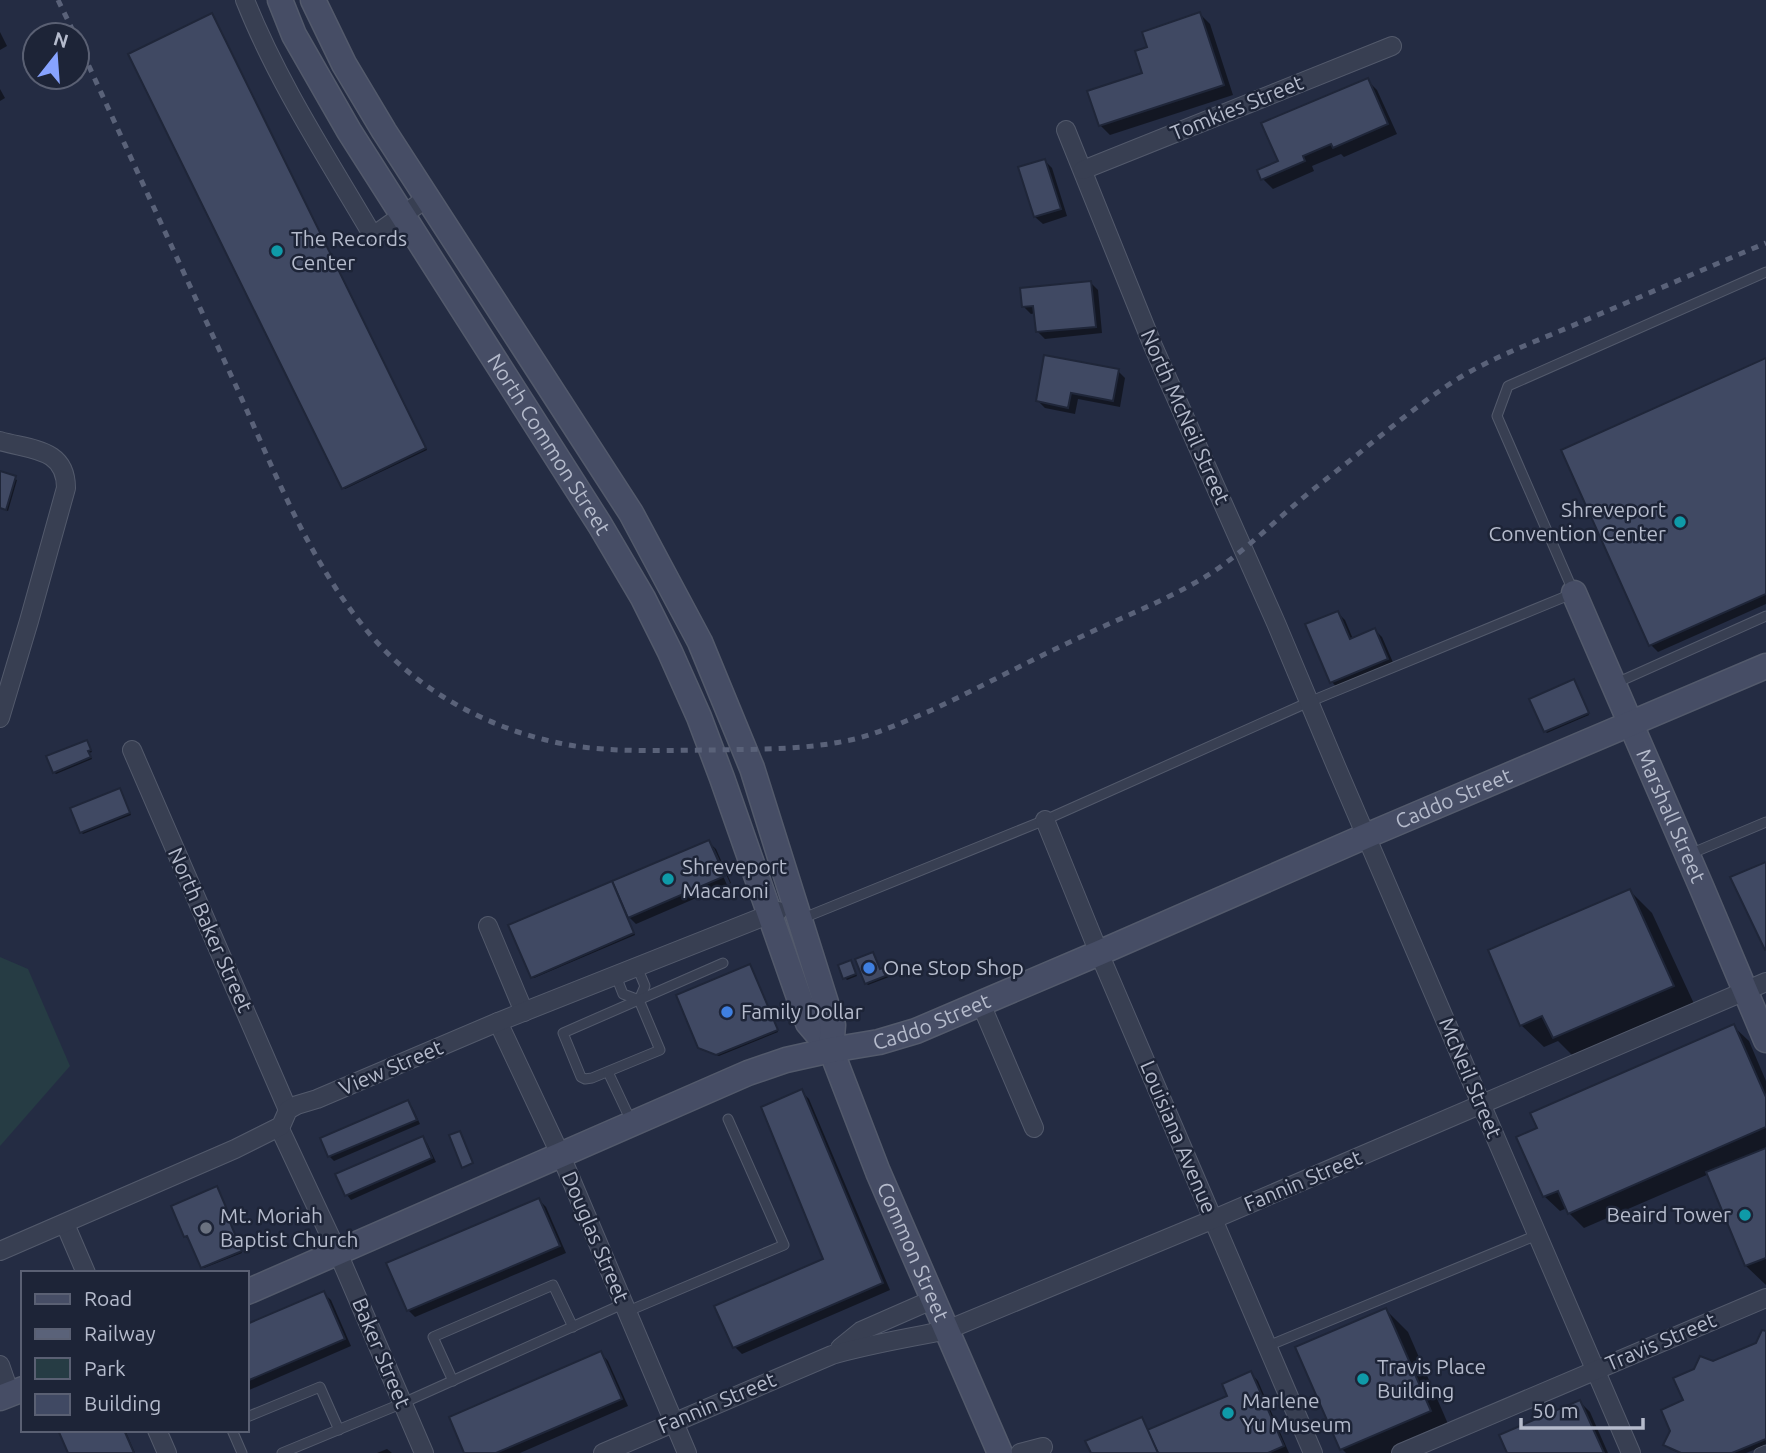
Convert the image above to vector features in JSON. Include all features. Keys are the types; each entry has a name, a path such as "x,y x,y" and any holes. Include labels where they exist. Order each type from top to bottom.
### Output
{"main road":[{"name":"North Common Street","path":"280,0 294,35 349,131 600,525 643,598 699,717 769,914"},
{"name":"North Common Street","path":"313,0 344,64 384,131 631,513 700,642 752,768 797,912"},
{"name":"Marshall Street","path":"1574,593 1688,855 1755,987 1766,1040"},
{"name":"Caddo Street","path":"248,1292 748,1073 786,1060 895,1038 981,1004 1766,666"},
{"name":"Common Street","path":"797,912 833,1025 831,1050"},
{"name":"Common Street","path":"769,914 808,1023 831,1050 878,1172 1000,1453"}],"street":[{"path":"245,0 255,26 296,105 373,236 427,198"},
{"name":"Tomkies Street","path":"1083,170 1392,46"},
{"name":"North McNeil Street","path":"1066,131 1153,346 1309,702"},
{"path":"0,441 50,455 60,463 66,475 66,488 29,621 4,692 0,718"},
{"name":"McNeil Street","path":"1309,702 1631,1453"},
{"name":"North Baker Street","path":"132,750 288,1110"},
{"name":"Louisiana Avenue","path":"1045,820 1099,953 1313,1453"},
{"name":"View Street","path":"288,1110 498,1022 769,914 797,912"},
{"path":"488,926 524,1012"},
{"name":"Fannin Street","path":"603,1453 832,1355 862,1346 947,1330 1214,1219 1755,987"},
{"path":"981,1004 1034,1128"},
{"name":"Douglas Street","path":"498,1022 561,1156 687,1453"},
{"path":"0,1251 235,1149 279,1127 288,1110"},
{"name":"Baker Street","path":"279,1127 338,1253 424,1453"},
{"path":"65,1224 85,1271"},
{"name":"Travis Street","path":"1401,1453 1766,1298"},
{"name":"Fannin Street","path":"832,1355 861,1332 934,1299"},
{"path":"0,1365 11,1394"},
{"path":"158,1432 167,1453"},
{"path":"1020,1453 1043,1447"}],"lane":[{"path":"797,912 1045,820 1309,702 1574,593 1497,416 1508,386 1766,272"},
{"path":"1613,684 1766,616"},
{"path":"1688,855 1766,822"},
{"path":"638,967 645,986 639,1000 660,1050 585,1079 581,1077 563,1033 639,1000 723,963"},
{"path":"615,976 623,994 639,1000"},
{"path":"608,1072 632,1125"},
{"path":"282,1453 403,1403 573,1327 785,1245 727,1119"},
{"path":"1268,1346 1537,1235"},
{"path":"453,1381 433,1337 553,1285 573,1327"},
{"path":"248,1417 320,1387 339,1430"},
{"path":"233,1432 242,1453"},
{"path":"1759,1453 1766,1450"}],"green space":[{"path":"0,957 28,969 70,1066 0,1146"}],"building":[{"path":"1200,12 1224,85 1099,126 1087,91 1142,73 1135,51 1147,47 1142,32"},
{"name":"The Records Center","path":"212,13 426,448 342,489 128,54"},
{"path":"1368,78 1388,124 1333,148 1331,144 1303,156 1305,161 1261,180 1257,170 1278,161 1261,123"},
{"path":"1045,159 1061,209 1034,217 1018,167"},
{"path":"1091,281 1096,327 1036,332 1033,306 1022,307 1020,288"},
{"path":"1044,355 1119,369 1113,401 1071,393 1068,408 1036,401"},
{"name":"Shreveport Convention Center","path":"1766,358 1766,594 1649,646 1561,450"},
{"path":"0,471 16,476 6,510 0,508"},
{"path":"1338,611 1350,639 1375,628 1388,659 1330,683 1305,624"},
{"path":"1574,679 1589,713 1544,732 1529,699"},
{"path":"87,740 91,757 53,773 46,756"},
{"path":"120,788 130,813 80,833 70,808"},
{"name":"Shreveport Macaroni","path":"709,840 725,876 628,918 612,881"},
{"path":"1766,862 1766,950 1765,950 1730,877"},
{"path":"612,881 634,933 531,978 508,925"},
{"path":"1630,889 1674,986 1553,1038 1542,1016 1520,1026 1488,950"},
{"name":"One Stop Shop","path":"873,952 880,969 885,967 888,975 865,984 855,959"},
{"path":"851,960 856,974 843,979 838,965"},
{"name":"Family Dollar","path":"750,964 778,1030 716,1055 698,1048 676,995"},
{"path":"1734,1024 1766,1097 1766,1127 1568,1214 1558,1191 1543,1197 1516,1137 1537,1128 1530,1113"},
{"path":"802,1089 883,1283 733,1348 714,1306 823,1259 761,1107"},
{"path":"408,1100 417,1120 328,1157 320,1138"},
{"path":"460,1131 473,1163 462,1168 449,1135"},
{"path":"423,1136 432,1158 345,1196 335,1174"},
{"name":"Beaird Tower","path":"1766,1148 1766,1258 1745,1266 1706,1172"},
{"name":"Mt. Moriah Baptist Church","path":"217,1186 242,1251 201,1268 171,1206"},
{"path":"539,1198 560,1246 407,1311 386,1263"},
{"path":"324,1291 345,1339 248,1381 248,1324"},
{"name":"Travis Place Building","path":"1386,1308 1431,1411 1340,1450 1295,1347"},
{"path":"1762,1330 1766,1331 1766,1439 1732,1453 1681,1453 1663,1445 1670,1431 1661,1410 1683,1400 1673,1378 1694,1369 1700,1356 1713,1361 1756,1343"},
{"path":"601,1351 622,1399 496,1453 464,1453 449,1417"},
{"name":"Marlene Yu Museum","path":"1251,1371 1284,1446 1268,1453 1158,1453 1147,1430 1227,1396 1222,1384"},
{"path":"1580,1400 1604,1453 1507,1453 1499,1435"},
{"path":"1142,1417 1158,1453 1091,1453 1085,1441"},
{"path":"59,1432 125,1432 134,1453 68,1453"}],"railway":[{"path":"58,0 68,21"},
{"path":"91,70 294,514 327,575 347,604 388,654 410,673 458,706 512,730 540,739 587,748 660,751 805,747 859,738 932,710 1054,649 1161,600 1213,572 1402,419 1473,370 1766,243"}],"place":[{"name":"The Records Center","path":"277,251"},
{"name":"Shreveport Convention Center","path":"1680,522"},
{"name":"Shreveport Macaroni","path":"668,879"},
{"name":"One Stop Shop","path":"869,968"},
{"name":"Family Dollar","path":"727,1012"},
{"name":"Beaird Tower","path":"1745,1215"},
{"name":"Mt. Moriah Baptist Church","path":"206,1228"},
{"name":"Travis Place Building","path":"1363,1379"},
{"name":"Marlene Yu Museum","path":"1228,1413"}]}
